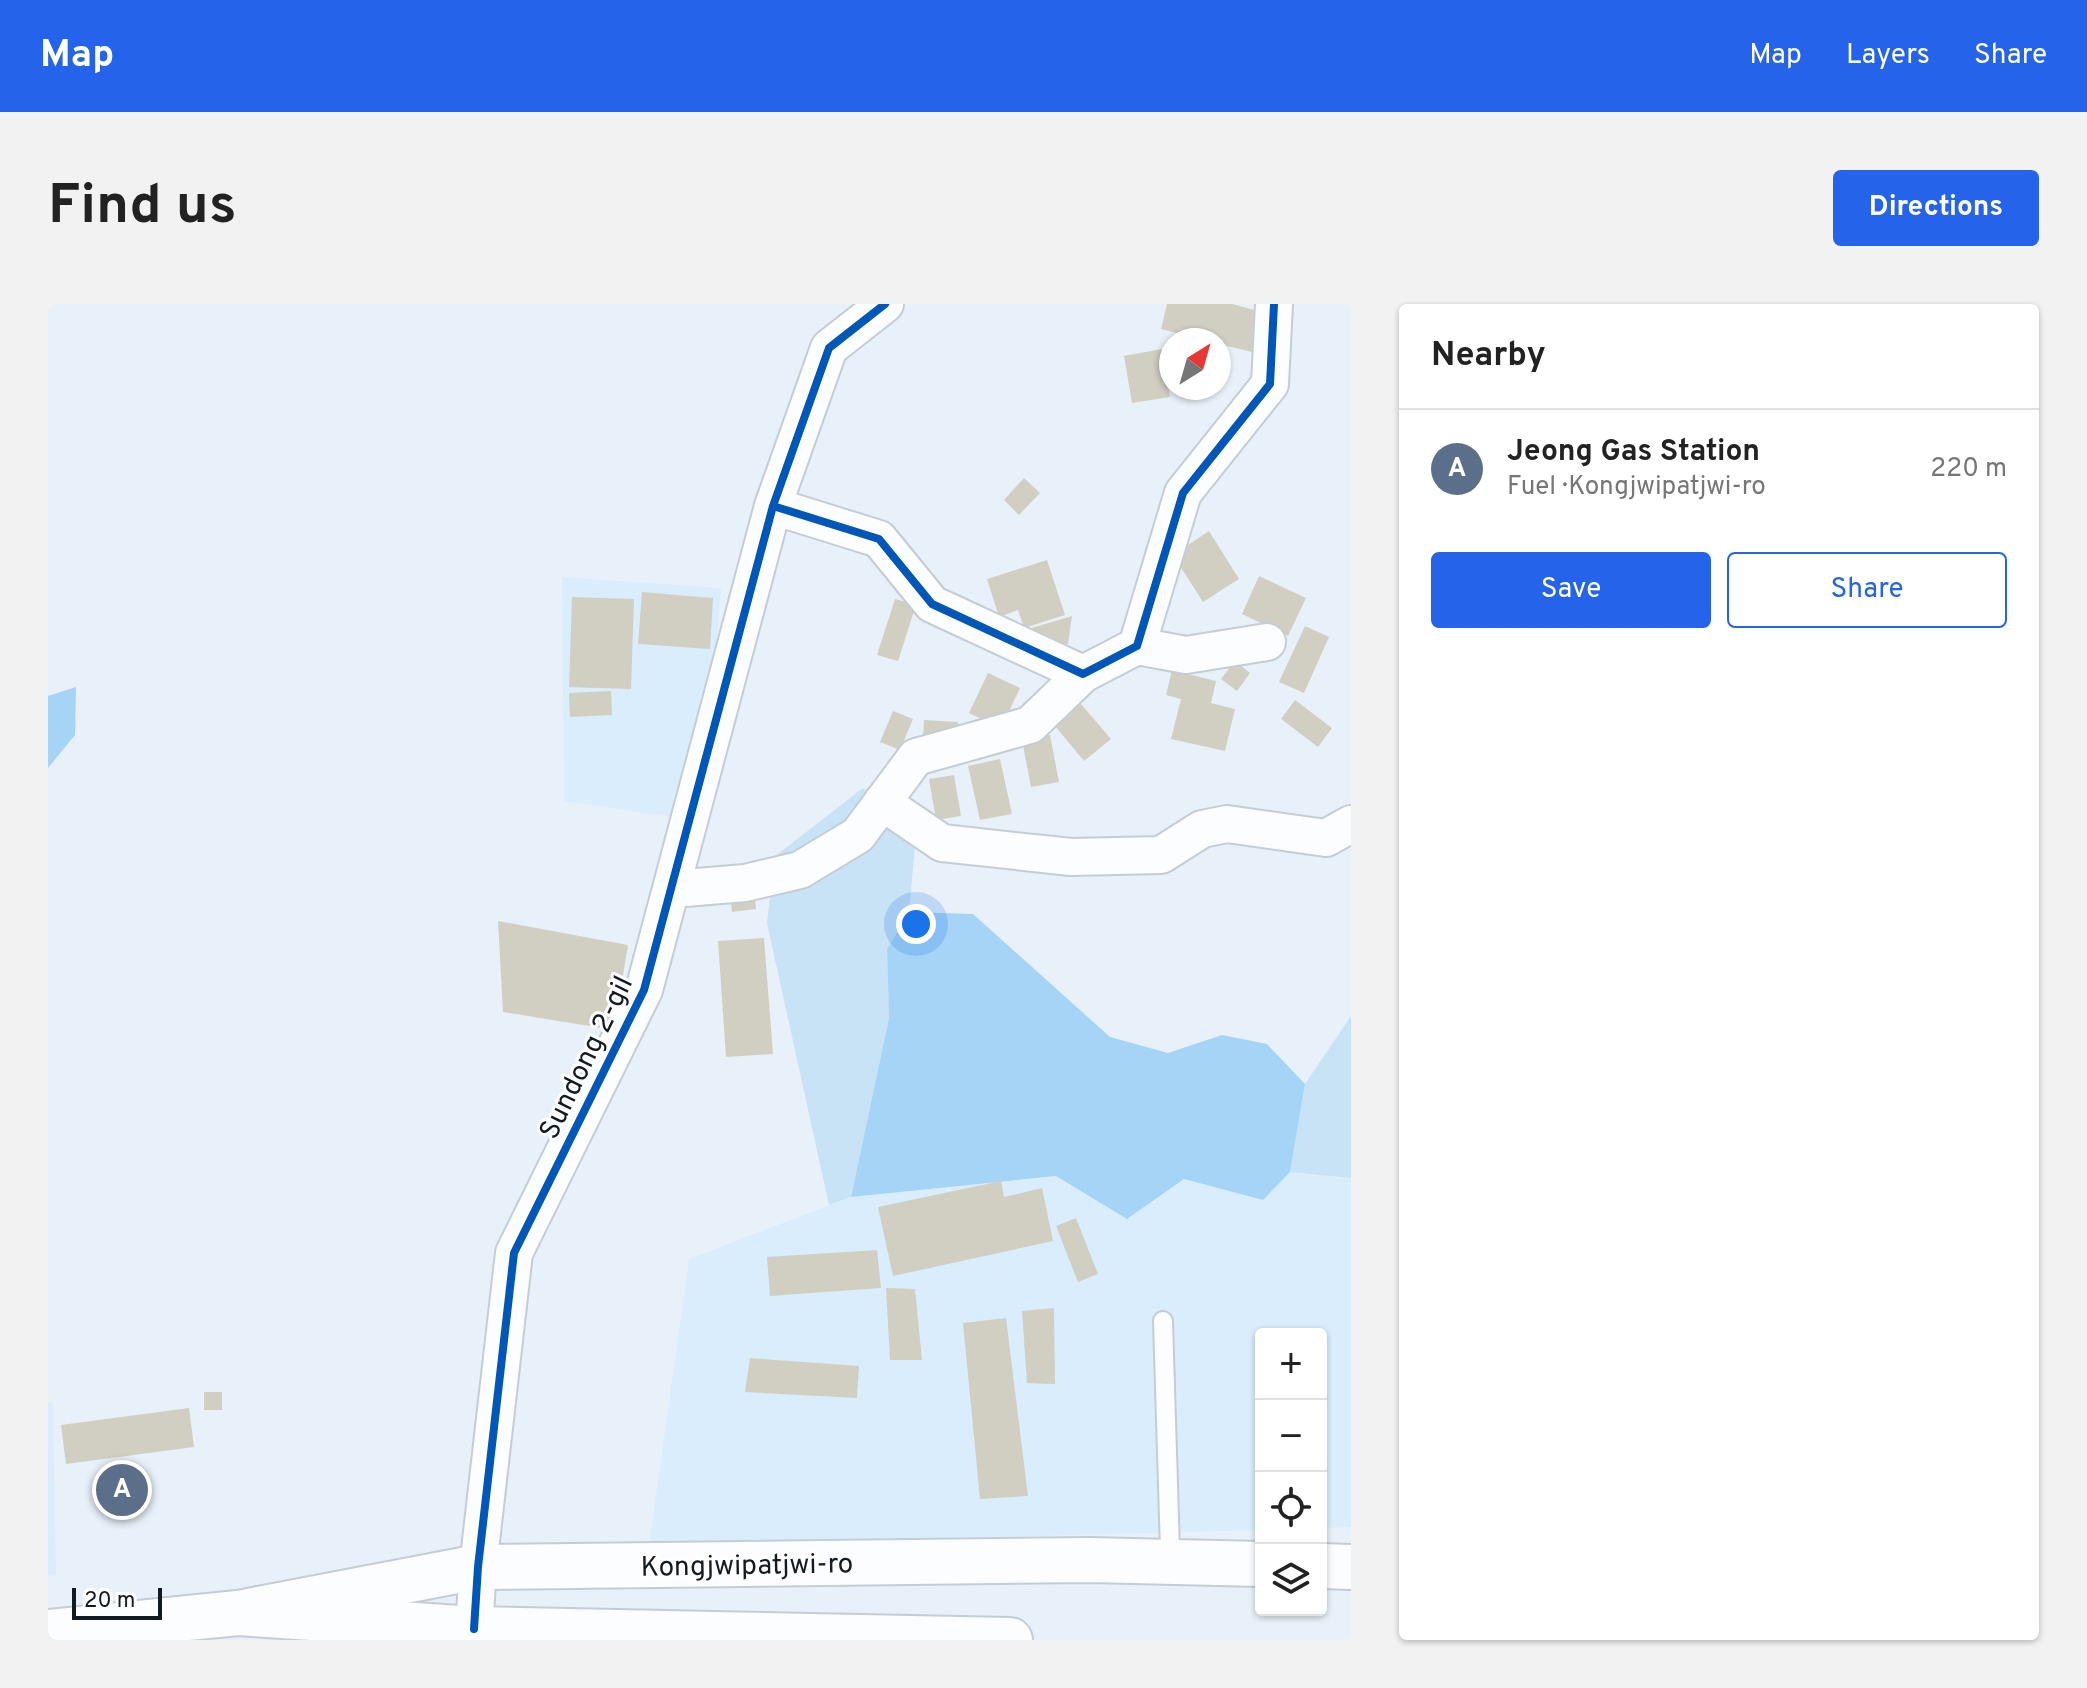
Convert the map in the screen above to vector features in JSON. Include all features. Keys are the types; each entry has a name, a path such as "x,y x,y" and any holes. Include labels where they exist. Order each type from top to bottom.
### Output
{"main road":[{"name":"Kongjwipatjwi-ro","path":"48,1632 238,1613 478,1567 1090,1560 1255,1564"},
{"path":"1327,1566 1351,1567"},
{"name":"Kongjwipatjwi-ro","path":"238,1613 474,1629 1010,1640"}],"street":[{"name":"Sundong 2-gil","path":"474,1629 478,1567 514,1253 644,990 773,506 829,348 885,304"},
{"path":"1137,646 1183,493 1270,384 1274,304"},
{"path":"773,506 879,539 932,604 1083,674"},
{"path":"673,889 745,883 800,870 858,835 916,757 1030,725 1083,674 1137,646 1186,655 1267,642"},
{"path":"882,802 942,843 1071,857 1161,855 1202,829 1227,824 1326,838 1351,824"},
{"path":"1090,1560 1170,1551 1255,1549"},
{"path":"1327,1550 1351,1550"}],"lane":[{"path":"1163,1321 1170,1551"}],"shaded area":[{"path":"562,577 721,588 715,665 678,818 564,801"},
{"path":"76,687 75,735 48,768 48,696"},
{"path":"863,788 915,846 909,912 887,949 889,1018 851,1197 829,1205 767,923 774,857"},
{"path":"909,912 973,914 1110,1037 1168,1053 1222,1035 1267,1044 1305,1084 1290,1172 1263,1200 1184,1179 1127,1219 1056,1176 851,1197 889,1018 887,949"},
{"path":"1351,1016 1351,1178 1290,1172 1305,1084"},
{"path":"1290,1172 1351,1178 1351,1527 1327,1528 1327,1328 1255,1328 1255,1530 649,1546 689,1259 851,1197 1056,1176 1127,1219 1184,1179 1263,1200"},
{"path":"53,1402 56,1575 48,1576 48,1403"}],"building":[{"path":"1167,304 1232,304 1262,312 1252,352 1231,347 1231,328 1161,328"},
{"path":"1159,350 1159,399 1132,403 1124,356"},
{"path":"1024,478 1040,493 1019,515 1004,500"},
{"path":"1209,531 1239,579 1203,602 1173,555"},
{"path":"1047,560 1065,615 1024,628 1018,610 999,617 987,579"},
{"path":"1259,576 1306,598 1288,636 1242,614"},
{"path":"642,592 713,598 710,649 638,644"},
{"path":"572,597 634,599 631,689 569,687"},
{"path":"895,599 916,605 898,661 877,655"},
{"path":"1072,616 1068,644 1023,638 1025,630"},
{"path":"1305,626 1329,637 1304,693 1279,682"},
{"path":"1235,661 1250,673 1237,691 1221,679"},
{"path":"1172,670 1216,681 1211,703 1235,709 1225,751 1171,739 1181,699 1166,695"},
{"path":"988,673 1020,688 1001,728 969,713"},
{"path":"611,691 612,715 570,717 569,693"},
{"path":"1295,700 1332,728 1318,747 1281,719"},
{"path":"1081,704 1111,739 1084,761 1055,726"},
{"path":"893,711 913,719 900,750 880,742"},
{"path":"924,720 958,722 957,739 923,737"},
{"path":"1050,735 1059,782 1031,787 1022,740"},
{"path":"1000,759 1012,814 980,820 968,766"},
{"path":"954,775 961,816 936,820 929,779"},
{"path":"754,891 756,909 732,912 730,893"},
{"path":"498,921 628,945 614,1030 503,1012"},
{"path":"764,938 773,1054 726,1057 718,941"},
{"path":"1001,1181 1004,1197 1042,1188 1053,1241 893,1276 878,1207"},
{"path":"1076,1218 1098,1274 1078,1282 1056,1226"},
{"path":"877,1250 881,1288 770,1296 767,1257"},
{"path":"886,1288 915,1289 922,1360 890,1360"},
{"path":"1054,1308 1055,1384 1027,1383 1022,1311"},
{"path":"1006,1318 1028,1496 980,1499 963,1323"},
{"path":"750,1358 859,1366 857,1398 745,1392"},
{"path":"204,1392 222,1392 222,1410 204,1410"},
{"path":"189,1408 194,1447 66,1464 61,1425"}],"cycle path":[{"path":"474,1629 478,1567 514,1253 644,990 773,506 829,348 885,304"},
{"path":"773,506 879,539 932,604 1083,674 1137,646 1183,493 1270,384 1274,304"}],"place":[{"name":"Jeong Gas Station","path":"122,1490"}]}
